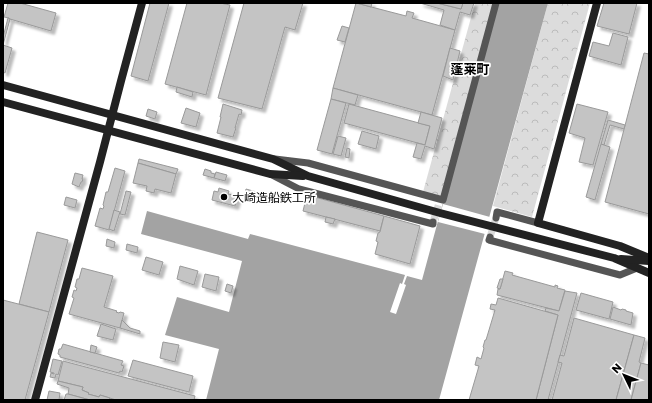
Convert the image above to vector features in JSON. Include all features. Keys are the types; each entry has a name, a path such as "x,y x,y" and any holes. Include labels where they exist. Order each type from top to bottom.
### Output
{"street":[{"path":"35,400 142,3"},
{"path":"3,85 273,159 308,163 439,201 443,200 496,3"},
{"path":"538,223 597,3"},
{"path":"3,102 270,174 308,176"},
{"path":"273,159 308,176 440,213 614,258 649,273"},
{"path":"270,174 299,189 433,224 433,222"},
{"path":"496,218 497,212 538,223 620,246 649,260"},
{"path":"490,237 489,240 620,275 637,268"},
{"path":"614,258 649,260"}],"green space":[{"path":"475,3 493,3 442,194 440,196 423,192"},
{"path":"548,3 590,3 532,217 493,206"}],"shaded area":[{"path":"497,3 548,3 439,400 206,400 219,349 165,335 177,297 229,312 242,261 141,234 147,211 248,239 250,234 405,275 402,284 400,283 390,312 396,314 406,285 404,284 407,276 422,280"}],"pier":[{"path":"443,204 490,217 485,234 438,222"}],"building":[{"path":"8,3 20,3 56,13 51,31 4,17"},
{"path":"150,3 169,3 148,81 131,76"},
{"path":"187,3 220,3 230,5 206,95 165,84"},
{"path":"244,3 303,3 295,30 285,27 262,109 218,98"},
{"path":"356,3 406,16 407,11 414,13 412,18 455,30 432,115 333,88"},
{"path":"357,3 372,3 371,7"},
{"path":"420,3 437,3 461,9 463,3 474,3 470,15 460,12 455,30 440,25 444,10"},
{"path":"437,3 463,3 461,9"},
{"path":"604,3 637,3 629,34 597,26"},
{"path":"8,18 10,19 3,45 3,37"},
{"path":"342,26 349,28 345,42 337,40"},
{"path":"613,33 628,37 621,65 589,56 593,42 609,46"},
{"path":"3,45 12,48 5,73 3,72"},
{"path":"450,48 460,51 453,80 443,76"},
{"path":"644,53 649,54 649,214 605,202"},
{"path":"177,87 193,92 192,97 176,92"},
{"path":"333,88 358,95 355,105 331,99"},
{"path":"331,99 346,103 332,154 317,150"},
{"path":"223,104 242,110 241,115 239,114 233,137 217,133"},
{"path":"349,104 430,126 425,145 344,123"},
{"path":"577,104 608,112 593,165 579,162 585,138 569,133"},
{"path":"186,108 200,113 196,127 181,123"},
{"path":"148,109 157,112 155,119 146,116"},
{"path":"421,112 442,118 434,149 425,146 421,159 413,157 417,143 425,145 430,126 418,123"},
{"path":"608,120 625,125 624,129 610,125 604,145 601,144"},
{"path":"362,131 379,136 376,149 358,144"},
{"path":"338,136 346,138 341,156 333,154"},
{"path":"601,144 610,147 595,200 586,197"},
{"path":"347,148 350,149 349,158 345,157"},
{"path":"139,159 178,169 176,174 138,163"},
{"path":"138,163 176,174 171,193 155,189 154,193 146,191 147,186 133,183"},
{"path":"115,168 125,171 109,230 95,226 100,208 103,209 106,192 108,192"},
{"path":"205,169 215,174 214,178 203,175"},
{"path":"216,172 227,175 225,181 214,178"},
{"path":"75,173 83,175 82,182 79,187 72,184"},
{"path":"219,188 229,191 228,194 238,196 235,206 212,200 214,191 218,192"},
{"path":"246,189 267,195 266,200 245,194"},
{"path":"126,191 131,192 125,215 120,214"},
{"path":"307,195 384,216 380,231 303,211"},
{"path":"66,197 77,200 75,208 64,205"},
{"path":"114,210 120,212 114,231 109,229"},
{"path":"384,216 420,226 410,264 375,254 378,242 376,241"},
{"path":"326,217 335,219 333,224 325,222"},
{"path":"37,232 68,240 49,312 19,304"},
{"path":"107,239 115,242 114,248 106,246"},
{"path":"127,244 138,247 137,253 126,250"},
{"path":"146,257 163,262 159,275 142,270"},
{"path":"180,266 198,271 194,285 177,279"},
{"path":"82,268 113,276 104,307 119,313 124,313 120,328 69,314 74,298 72,297 74,290 76,291 77,288 75,287 77,279 79,279"},
{"path":"505,271 513,273 512,275 555,287 555,285 558,286 557,288 565,290 559,311 497,295"},
{"path":"205,274 219,277 216,291 202,287"},
{"path":"500,279 503,279 500,289 497,288"},
{"path":"227,284 233,286 231,293 225,291"},
{"path":"565,291 577,293 548,400 536,400 558,315 545,311 546,308 559,311"},
{"path":"581,293 613,302 609,319 576,310"},
{"path":"498,298 558,315 536,400 469,400 479,366 475,365 477,357 481,359 485,340 495,310 490,309 491,304 496,305"},
{"path":"3,300 49,312 25,400 3,400"},
{"path":"613,307 633,313 631,325 610,319"},
{"path":"574,318 634,335 616,400 552,400 562,363 558,362 560,355 564,356"},
{"path":"122,320 130,328 140,331 140,334 120,328"},
{"path":"101,324 116,329 113,340 97,336"},
{"path":"634,335 645,338 639,362 641,363 631,400 616,400"},
{"path":"163,342 179,345 175,362 160,358"},
{"path":"63,344 123,361 121,365 124,366 122,372 120,371 119,373 60,357 58,354 59,349 61,349"},
{"path":"91,345 97,347 95,353 90,352"},
{"path":"53,359 62,361 58,375 56,374 55,378 50,377 51,373 54,374 50,372"},
{"path":"133,360 193,376 189,392 128,376"},
{"path":"63,361 195,396 194,400 116,400 100,395 99,397 88,394 89,393 82,390 83,387 58,381"},
{"path":"641,363 649,365 649,400 631,400"},
{"path":"58,381 83,387 82,390 89,393 88,394 110,398 108,400 90,400 68,394 69,388 57,384"},
{"path":"49,391 60,393 59,400 47,400"},
{"path":"66,394 68,394 90,400 64,400"}],"tunnel":[{"path":"433,222 439,203"},
{"path":"490,237 496,218"}],"place":[{"name":"大崎造船鉄工所","path":"224,197"}],"district":[{"name":"蓬莱町","path":"470,69"}]}
